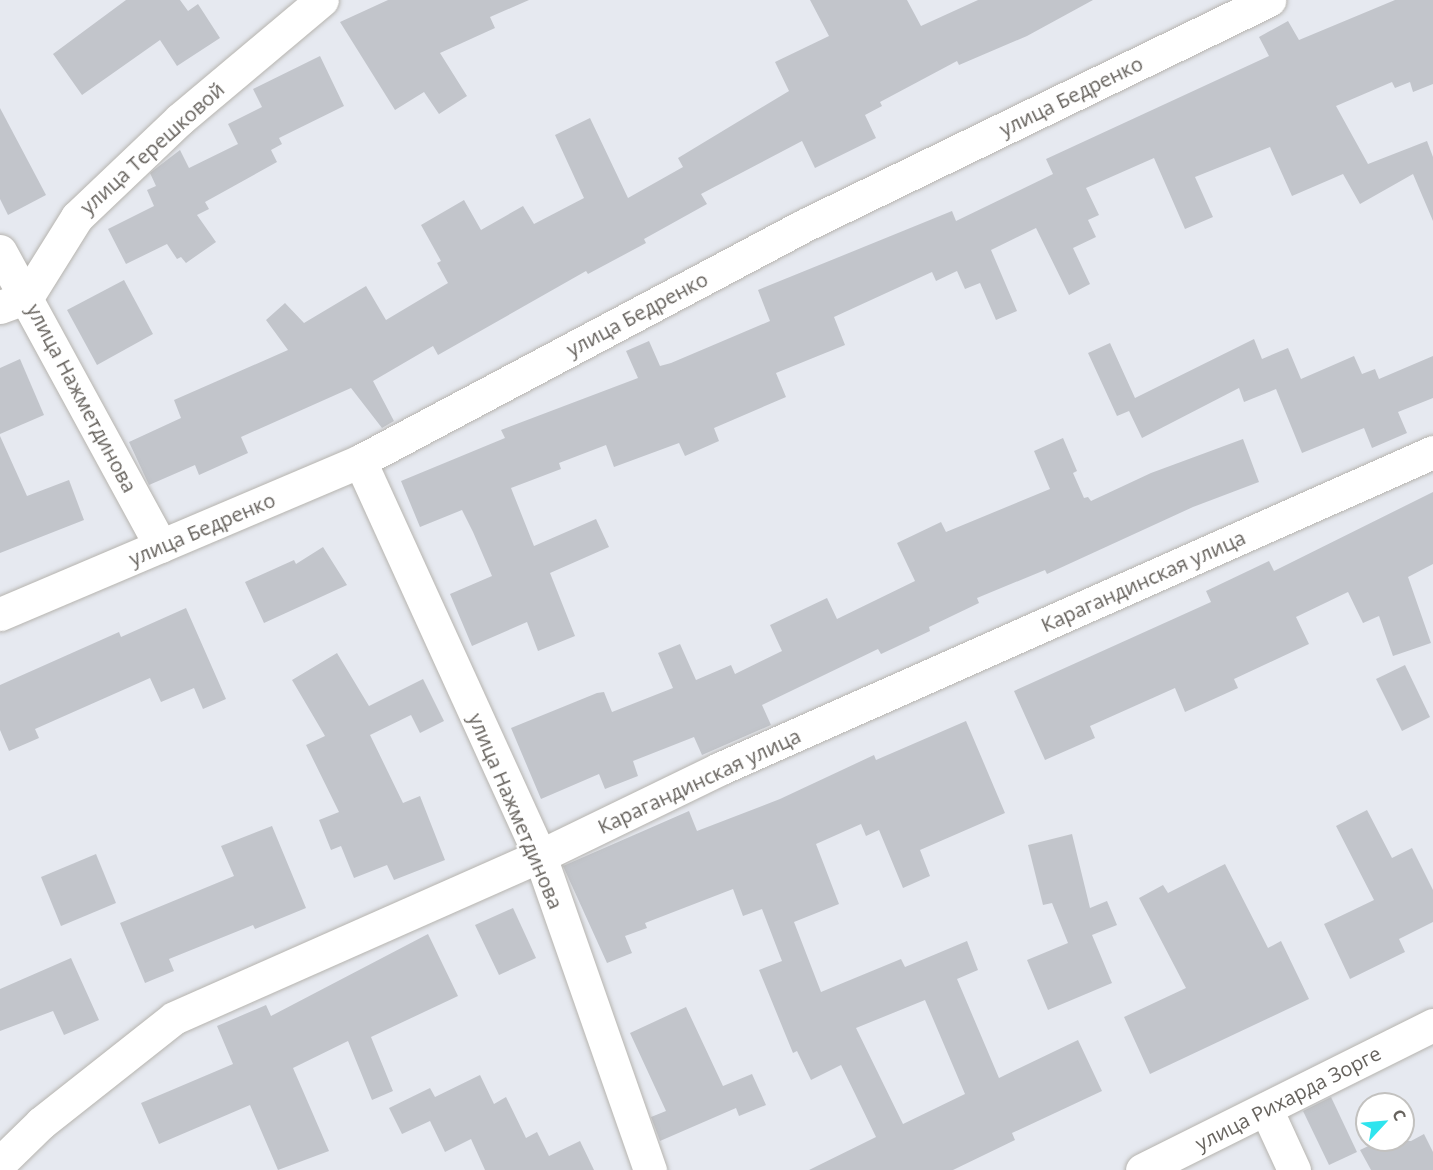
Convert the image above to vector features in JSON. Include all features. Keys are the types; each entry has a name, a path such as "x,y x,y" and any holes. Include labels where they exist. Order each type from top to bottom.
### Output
{"street":[{"name":"улица Терешковой","path":"14,302 77,217 180,119 322,0"},
{"name":"улица Бедренко","path":"0,614 360,461 805,225 1269,0"},
{"name":"улица Нажметдинова","path":"0,251 14,302 161,546"},
{"name":"Карагандинская улица","path":"0,1163 40,1124 174,1018 540,856 719,769 1433,452"},
{"name":"улица Нажметдинова","path":"360,461 540,856 650,1170"},
{"name":"улица Рихарда Зорге","path":"1142,1170 1433,1025"},
{"path":"1266,1109 1294,1170"}],"building":[{"path":"126,0 180,0 188,11 198,4 220,38 177,66 160,40 82,95 53,54"},
{"path":"388,0 529,0 490,17 495,28 440,53 467,96 439,114 424,92 395,110 340,22"},
{"path":"810,0 907,0 921,26 978,0 1093,0 1027,36 959,65 957,61 880,102 882,106 865,115 876,138 815,168 802,141 701,194 707,204 644,239 646,243 588,274 586,271 438,355 433,346 373,381 394,421 382,428 351,388 241,437 248,453 199,475 195,465 149,485 129,442 181,418 174,400 288,350 266,320 285,303 304,323 366,286 386,320 448,283 437,263 441,261 421,225 464,200 481,230 523,206 534,224 584,198 555,135 590,118 628,198 683,167 678,158 789,91 775,62 829,36"},
{"path":"1395,0 1433,0 1433,84 1413,92 1410,82 1395,88 1392,82 1336,106 1368,164 1427,141 1433,157 1433,221 1413,174 1360,204 1343,174 1292,196 1270,147 1195,177 1213,217 1185,229 1154,158 1086,188 1099,215 1088,220 1096,237 1073,248 1090,284 1069,295 1036,228 991,250 1017,311 996,320 980,283 965,289 957,271 936,281 932,272 834,317 845,345 776,373 786,397 714,428 719,441 685,456 679,443 614,467 606,445 559,463 561,469 511,488 534,546 596,519 609,547 550,573 575,636 538,651 527,622 472,646 450,594 492,576 462,510 420,527 401,481 505,438 501,430 638,378 626,351 649,341 660,366 770,321 758,290 952,211 956,221 1053,174 1046,159 1269,56 1259,37 1288,21 1299,40"},
{"path":"320,56 344,106 279,138 282,144 271,150 277,162 205,202 209,209 197,215 216,242 186,263 181,257 177,259 167,244 126,264 108,229 154,206 147,190 156,186 150,173 180,150 189,168 238,144 228,124 262,107 253,89"},
{"path":"0,108 46,195 8,215 0,199"},
{"path":"124,280 153,334 97,365 67,310"},
{"path":"1254,339 1262,359 1288,348 1301,379 1354,356 1362,374 1375,369 1379,379 1433,356 1433,398 1398,412 1407,433 1372,448 1364,428 1302,453 1276,389 1244,402 1239,388 1142,438 1129,411 1117,416 1088,353 1110,343 1135,398"},
{"path":"20,359 44,415 0,434 0,368"},
{"path":"0,436 27,496 69,480 84,520 0,553"},
{"path":"1063,438 1077,471 1073,473 1084,498 1088,497 1091,501 1151,473 1243,439 1259,482 1193,507 1047,574 1045,570 977,598 979,603 929,627 930,631 881,654 878,649 762,705 771,725 702,755 694,737 633,761 638,776 605,789 599,774 541,799 511,728 597,693 604,692 612,712 673,688 658,653 680,644 696,680 731,665 735,674 782,651 770,625 827,598 837,619 915,581 897,543 941,522 946,532 1050,489 1034,451"},
{"path":"1433,492 1433,564 1408,577 1431,643 1393,656 1379,616 1363,623 1348,592 1296,617 1309,644 1234,679 1238,688 1185,712 1175,688 1090,726 1095,738 1045,760 1014,691 1211,602 1206,591 1269,561 1274,571"},
{"path":"323,547 347,585 264,623 245,582 294,560 296,564"},
{"path":"186,608 226,699 203,709 194,688 161,702 150,678 35,729 39,738 9,751 0,730 0,685 119,632 121,637"},
{"path":"337,653 369,706 423,679 444,721 420,733 411,715 370,735 403,803 420,796 445,860 394,880 387,865 354,878 341,846 331,850 319,820 339,812 306,745 325,736 292,680"},
{"path":"1405,665 1430,717 1402,731 1376,679"},
{"path":"966,721 1005,813 920,850 930,876 903,888 879,830 866,836 861,824 816,844 839,904 794,922 821,992 901,959 905,967 967,941 978,970 957,979 999,1078 1078,1040 1102,1091 1012,1133 1015,1140 953,1170 809,1170 876,1137 841,1065 811,1080 797,1051 793,1053 759,970 782,961 762,909 743,916 733,889 645,923 647,928 625,936 632,953 607,963 563,866 689,811 697,831 780,799 874,755 876,760","holes":["925,1000 965,1094 903,1124 856,1028"]},
{"path":"1367,810 1392,858 1412,848 1433,890 1433,922 1399,939 1405,952 1350,979 1324,924 1374,900 1336,826"},
{"path":"272,826 306,908 255,929 253,925 169,959 174,971 145,983 120,923 234,876 221,846"},
{"path":"1072,834 1090,908 1107,901 1117,925 1092,935 1112,983 1048,1010 1027,960 1068,943 1052,903 1043,905 1028,845"},
{"path":"96,854 116,903 61,926 41,877"},
{"path":"1225,864 1268,948 1281,941 1309,999 1150,1074 1124,1017 1186,988 1139,898 1163,885 1168,893"},
{"path":"513,908 536,958 499,975 475,925"},
{"path":"428,934 458,996 371,1037 393,1091 372,1100 348,1041 293,1068 329,1151 278,1170 250,1105 159,1144 141,1103 233,1064 217,1026 266,1005 271,1016"},
{"path":"71,958 99,1020 64,1035 53,1011 0,1031 0,989"},
{"path":"686,1007 723,1086 752,1074 766,1105 739,1116 736,1108 660,1141 651,1117 666,1111 630,1033"},
{"path":"480,1075 494,1104 506,1097 526,1138 537,1132 549,1156 580,1141 594,1170 485,1170 471,1139 445,1152 430,1121 402,1134 389,1108 430,1088 435,1097"},
{"path":"1331,1097 1355,1152 1357,1152 1329,1165 1303,1111"},
{"path":"1424,1134 1433,1152 1433,1170 1371,1170 1361,1152 1415,1152 1415,1139"}]}
